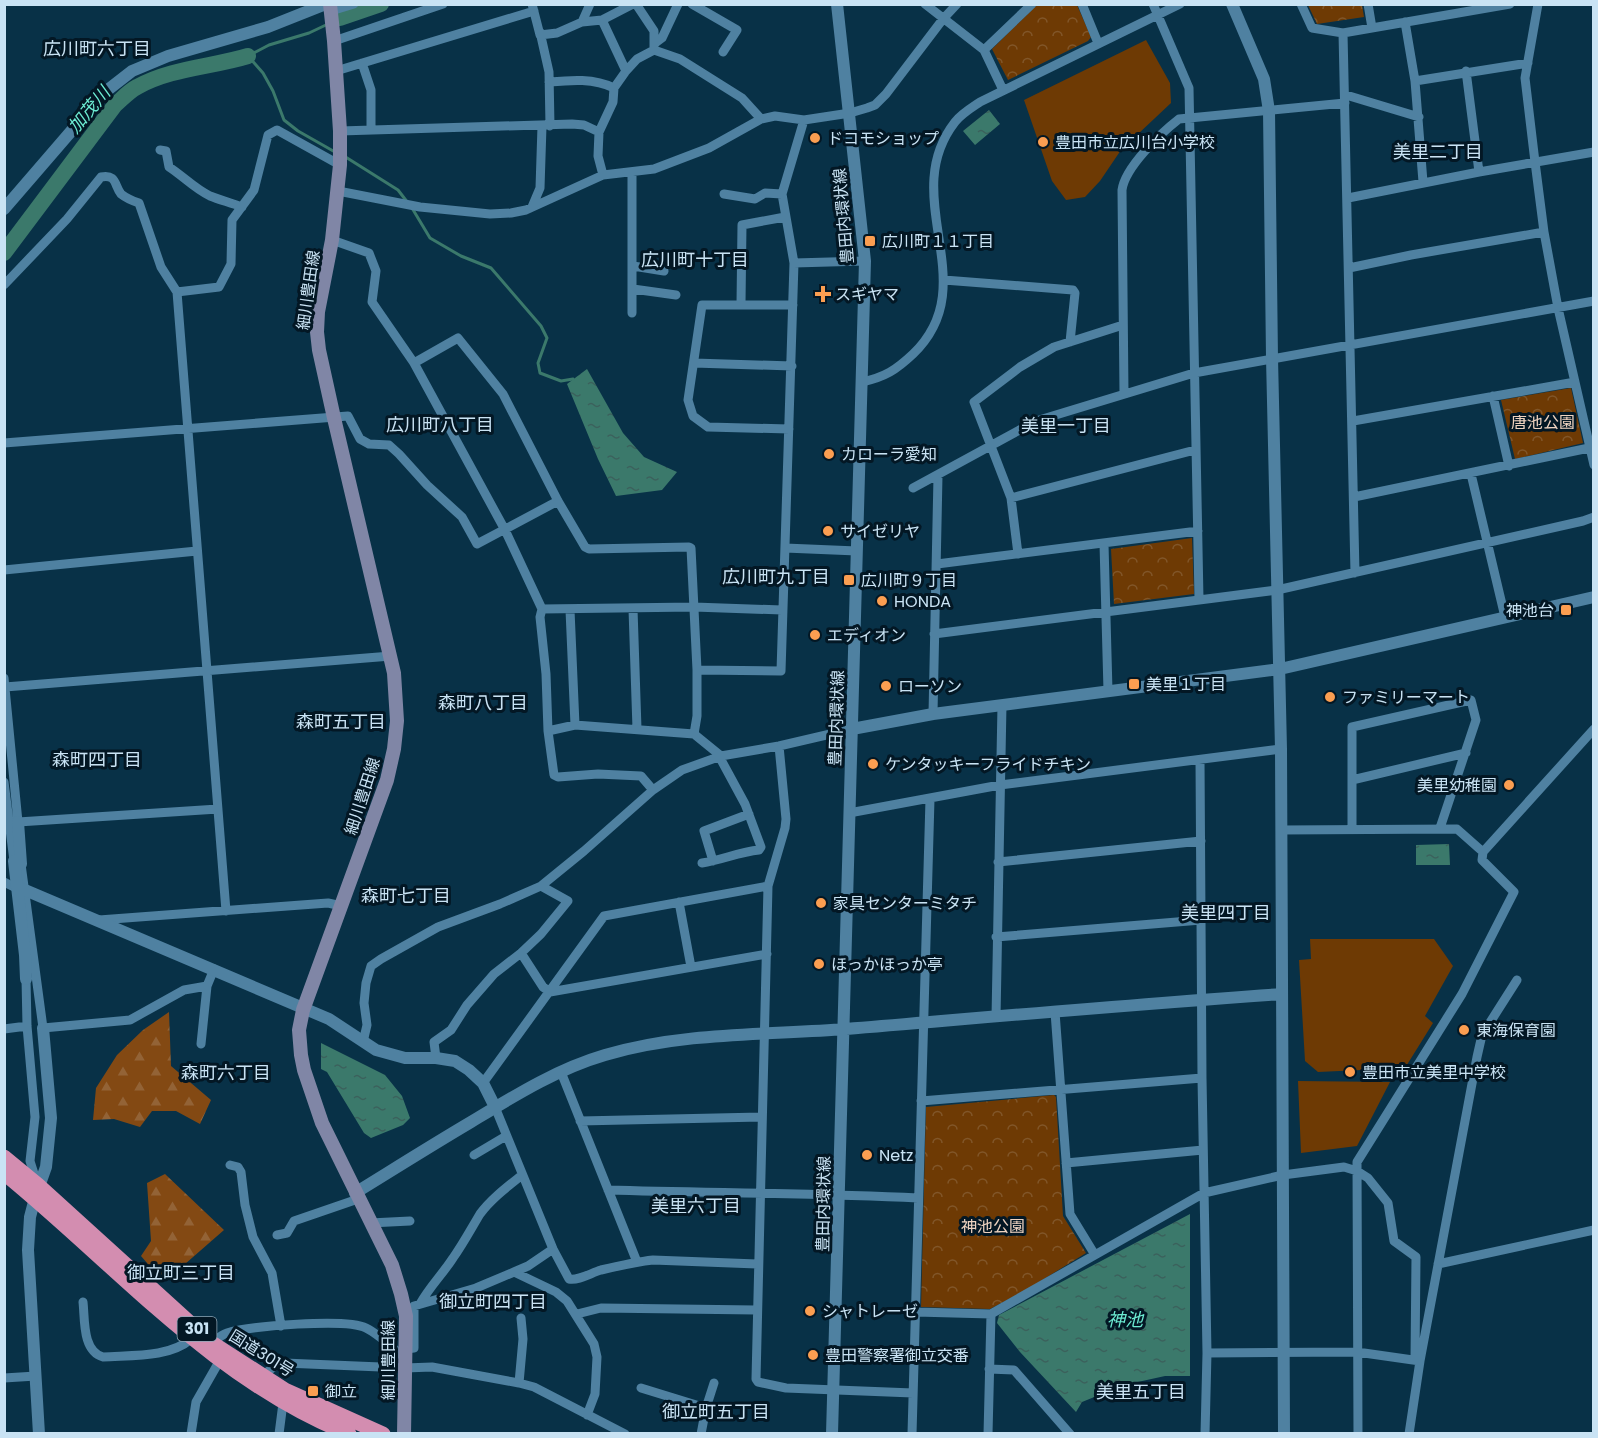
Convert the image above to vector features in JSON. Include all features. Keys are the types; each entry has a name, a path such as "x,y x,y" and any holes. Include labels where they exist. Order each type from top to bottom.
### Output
{"highway":[{"name":"国道301号","path":"4,1157 36,1191 191,1339 283,1403 349,1434"},
{"name":"国道301号","path":"4,1173 36,1191 212,1343 285,1390 383,1434"}],"main road":[{"name":"細川豊田線","path":"329,8 334,41 340,165 332,240 318,312 317,332 334,418 391,656 396,689 397,721 392,762 303,1010 299,1042 304,1070 327,1137 392,1265 401,1294 406,1316 404,1434"}],"street":[{"path":"4,209 105,92 132,71 168,56 329,8 354,4"},
{"path":"334,41 443,4"},
{"path":"582,22 590,4"},
{"path":"540,32 540,35 557,33 582,22 602,20 634,4 654,31 654,47 661,54 680,59 742,98 761,119"},
{"path":"603,176 598,156 599,132 613,102 614,88 637,59 662,38 678,4"},
{"path":"692,4 704,8 737,30 723,52"},
{"name":"豊田内環状線","path":"832,1434 865,261 837,4"},
{"path":"925,4 984,50 1003,90"},
{"path":"338,191 417,206 490,214 511,213 532,207 603,176 654,169 709,148 761,119 775,116 804,120 850,113 875,105 882,99 957,4"},
{"path":"984,50 1032,4"},
{"path":"1082,4 1098,43"},
{"path":"1153,4 1189,88 1199,599"},
{"path":"862,381 882,378 893,371 923,343 935,324 942,305 944,280 932,183 937,156 956,120 980,102 1003,90 1180,4"},
{"path":"1232,4 1264,79 1269,111 1281,749 1284,1434"},
{"path":"1301,4 1312,28 1343,33 1466,8 1510,4"},
{"path":"1368,4 1372,28"},
{"path":"1538,4 1526,78 1535,162 1544,232 1558,308 1593,465"},
{"path":"336,71 533,8 549,72 549,82 540,188 532,207"},
{"path":"602,20 626,71"},
{"path":"1405,22 1415,81 1423,182"},
{"path":"1343,33 1355,573"},
{"path":"362,63 371,90 371,130"},
{"path":"1415,81 1466,71 1528,63"},
{"path":"1466,71 1479,172"},
{"path":"549,82 571,80 603,83 614,88"},
{"path":"1124,393 1123,182 1138,160 1169,127 1179,119 1269,111 1346,99 1419,117"},
{"path":"697,670 781,671 794,263 782,194 804,120"},
{"path":"340,131 572,124 584,125 599,132"},
{"path":"177,292 219,287 231,264 232,220 254,190 268,135 277,130 340,165"},
{"path":"160,150 166,151 170,167 185,177 193,186 210,196 242,207"},
{"path":"1348,198 1423,182 1593,152"},
{"path":"632,173 632,313"},
{"path":"4,285 67,219 101,177 107,176 112,177 124,196 139,203 161,267 177,292 226,911"},
{"path":"724,194 755,199 765,193 782,194"},
{"path":"741,304 742,225 785,217"},
{"path":"1349,268 1544,232"},
{"path":"332,240 369,253 375,271 372,302 414,363 505,530 542,609 540,617 546,674 548,731 554,775 558,777 598,774 641,776 653,790"},
{"path":"794,263 865,261"},
{"path":"633,266 664,271"},
{"path":"944,280 1073,290 1075,293 1070,342"},
{"path":"633,290 676,295"},
{"path":"913,488 1036,421 1194,373 1593,301"},
{"path":"789,429 708,428 693,416 687,400 702,305 793,305"},
{"path":"1018,554 1011,498 974,406 975,399 1020,367 1054,347 1123,325"},
{"path":"414,363 458,338 502,394 558,501 582,543 589,549 689,546 693,551 697,670 697,716 694,734"},
{"path":"693,363 792,366"},
{"path":"1353,421 1575,382"},
{"path":"1493,396 1509,466"},
{"path":"4,443 348,416 360,439 369,444 389,445 462,517 477,544 558,501"},
{"path":"1354,497 1589,448"},
{"path":"1011,498 1195,450"},
{"path":"1472,474 1505,617"},
{"path":"933,714 938,476"},
{"path":"934,634 1277,590 1593,517"},
{"path":"937,564 1198,531"},
{"path":"1104,544 1108,691"},
{"path":"786,548 858,551"},
{"path":"4,570 197,551"},
{"path":"363,1042 367,1025 364,1003 366,983 371,966 438,927 541,886 653,790 682,770 720,756 933,714 1280,669 1593,597"},
{"path":"542,609 694,607 782,610"},
{"path":"633,609 636,729"},
{"path":"570,610 575,725"},
{"path":"5,687 391,656"},
{"path":"4,678 18,822 18,863"},
{"path":"1352,829 1352,727 1471,700 1476,720 1440,828"},
{"path":"996,1017 1002,705"},
{"path":"548,731 575,725 694,734 720,756 745,804 761,847 759,850 702,862"},
{"path":"1358,1434 1357,1162 1462,994 1514,892 1482,860 1483,852 1593,729"},
{"path":"779,746 785,828 768,886 756,1380 786,1388 913,1394"},
{"path":"849,813 1000,785 1281,749"},
{"path":"1352,780 1466,753"},
{"path":"1200,760 1207,1353 1205,1434"},
{"path":"4,782 43,1028 51,1118 46,1167 36,1191 30,1217 28,1250 39,1434"},
{"path":"912,1434 930,799"},
{"path":"18,822 218,809"},
{"path":"713,861 704,831 749,814"},
{"path":"1281,830 1457,829 1483,852"},
{"path":"998,862 1201,841"},
{"path":"4,882 93,921 214,969 303,1010 329,1019 363,1042 390,1055 455,1061 469,1070 483,1083 495,1107 553,1249 571,1280 637,1262 653,1260 758,1264"},
{"path":"436,1058 434,1042 451,1030 467,1005 494,974 541,934 568,901 541,886"},
{"path":"483,1083 604,916 768,886"},
{"path":"22,889 27,1026 35,1117 30,1161 36,1191"},
{"path":"678,902 691,967"},
{"path":"93,921 328,903 342,906"},
{"path":"996,937 1201,920"},
{"path":"521,953 543,987 550,992 767,954"},
{"path":"201,1044 207,986 214,969"},
{"path":"1409,1434 1417,1360 1482,1035 1517,980"},
{"path":"43,1028 130,1020 184,990 207,986"},
{"path":"277,1235 287,1233 294,1221 356,1196 495,1107 536,1084 604,1055 633,1048 660,1043 765,1033 843,1029 1282,994"},
{"path":"1054,1012 1070,1214 1095,1255"},
{"path":"4,1029 27,1026"},
{"path":"561,1072 637,1262"},
{"path":"921,1101 1202,1078"},
{"path":"580,1121 761,1117"},
{"path":"474,1155 506,1136"},
{"path":"1066,1163 1203,1150"},
{"path":"230,1165 238,1167 241,1172 245,1205 254,1237 272,1273 281,1326"},
{"path":"915,1312 991,1314 1204,1193 1283,1174 1344,1167 1368,1179 1388,1203 1394,1241 1416,1257 1417,1360"},
{"path":"420,1304 430,1285 468,1238 481,1214 498,1194 522,1175"},
{"path":"608,1190 840,1194 918,1198"},
{"path":"370,1223 410,1221"},
{"path":"1438,1264 1593,1230"},
{"path":"406,1359 414,1348 414,1306 476,1288 528,1266 553,1249"},
{"path":"514,1272 556,1292 567,1301 594,1344 597,1357 595,1394 587,1415"},
{"path":"83,1302 88,1344 97,1355 103,1357 150,1354 182,1347 191,1339"},
{"path":"577,1314 596,1308 756,1310"},
{"path":"988,1434 991,1314"},
{"path":"519,1383 523,1339 521,1318"},
{"path":"212,1343 226,1333 281,1326 357,1325 366,1328 406,1359"},
{"path":"1207,1353 1357,1352 1417,1360"},
{"path":"262,1376 275,1366 284,1363 406,1359 432,1367 534,1387 625,1434"},
{"path":"191,1434 196,1402 220,1360"},
{"path":"989,1369 1014,1370 1070,1434"},
{"path":"4,1378 36,1377"},
{"path":"700,1434 714,1383"},
{"path":"641,1389 706,1408"},
{"path":"279,1434 283,1403"}],"green space":[{"path":"1037,5 1077,5 1091,37 1088,41 1008,80 992,49"},
{"path":"1308,5 1362,5 1364,17 1317,24"},
{"path":"1146,40 1170,83 1171,103 1121,150 1100,181 1085,197 1066,200 1052,181 1024,100"},
{"name":"唐池公園","path":"1571,388 1583,443 1515,459 1501,400"},
{"path":"1192,538 1194,594 1114,604 1111,549"},
{"path":"1310,939 1434,939 1453,966 1425,1016 1433,1023 1405,1068 1318,1072 1305,1061 1299,960 1311,959"},
{"path":"169,1012 171,1066 211,1100 200,1124 176,1111 152,1111 140,1127 114,1119 93,1120 96,1088 117,1055 143,1030"},
{"path":"1298,1081 1390,1082 1357,1146 1301,1153"},
{"name":"神池公園","path":"1054,1095 1056,1097 1063,1216 1086,1253 990,1309 921,1307 926,1107"},
{"path":"165,1174 224,1230 169,1278 154,1271 141,1256 151,1241 147,1183"}],"water":[{"path":"989,110 1000,124 975,145 963,131"},
{"path":"587,369 623,433 644,457 677,472 662,490 616,496 567,384"},
{"path":"1449,844 1450,865 1416,865 1416,845"},
{"path":"321,1043 385,1075 402,1096 410,1118 403,1125 371,1138 364,1133 327,1072 321,1069"},
{"name":"神池","path":"1190,1214 1190,1376 1165,1376 1124,1385 1082,1402 1076,1412 1020,1352 997,1323 999,1315"}],"waterway":[{"name":"加茂川","path":"340,18 381,4"},
{"path":"328,24 309,33 269,45 248,56 263,73 284,120 298,131 335,152"},
{"name":"加茂川","path":"4,253 115,105 128,93 164,76 248,56"},
{"path":"344,156 398,190 408,203"},
{"path":"412,208 430,238 461,256 491,268 541,326 547,338 538,363 540,373 561,381 573,379"}],"place":[{"name":"ドコモショップ","path":"815,138"},
{"name":"豊田市立広川台小学校","path":"1043,142"},
{"name":"広川町１１丁目","path":"870,241"},
{"name":"スギヤマ","path":"823,294"},
{"name":"カローラ愛知","path":"829,454"},
{"name":"サイゼリヤ","path":"828,531"},
{"name":"広川町９丁目","path":"849,580"},
{"name":"HONDA","path":"882,601"},
{"name":"神池台","path":"1566,610"},
{"name":"エディオン","path":"815,635"},
{"name":"美里１丁目","path":"1134,684"},
{"name":"ローソン","path":"886,686"},
{"name":"ファミリーマート","path":"1330,697"},
{"name":"ケンタッキーフライドチキン","path":"873,764"},
{"name":"美里幼稚園","path":"1509,785"},
{"name":"家具センターミタチ","path":"821,903"},
{"name":"ほっかほっか亭","path":"819,964"},
{"name":"東海保育園","path":"1464,1030"},
{"name":"豊田市立美里中学校","path":"1350,1072"},
{"name":"Netz","path":"867,1155"},
{"name":"シャトレーゼ","path":"810,1311"},
{"name":"豊田警察署御立交番","path":"813,1355"},
{"name":"御立","path":"313,1391"}],"district":[{"name":"広川町六丁目","path":"97,49"},
{"name":"美里二丁目","path":"1438,152"},
{"name":"広川町十丁目","path":"695,260"},
{"name":"広川町八丁目","path":"440,425"},
{"name":"美里一丁目","path":"1066,426"},
{"name":"広川町九丁目","path":"776,577"},
{"name":"森町八丁目","path":"483,703"},
{"name":"森町五丁目","path":"341,722"},
{"name":"森町四丁目","path":"97,760"},
{"name":"森町七丁目","path":"406,896"},
{"name":"美里四丁目","path":"1226,913"},
{"name":"森町六丁目","path":"226,1073"},
{"name":"美里六丁目","path":"696,1206"},
{"name":"御立町三丁目","path":"181,1273"},
{"name":"御立町四丁目","path":"493,1302"},
{"name":"美里五丁目","path":"1141,1392"},
{"name":"御立町五丁目","path":"716,1412"}]}
